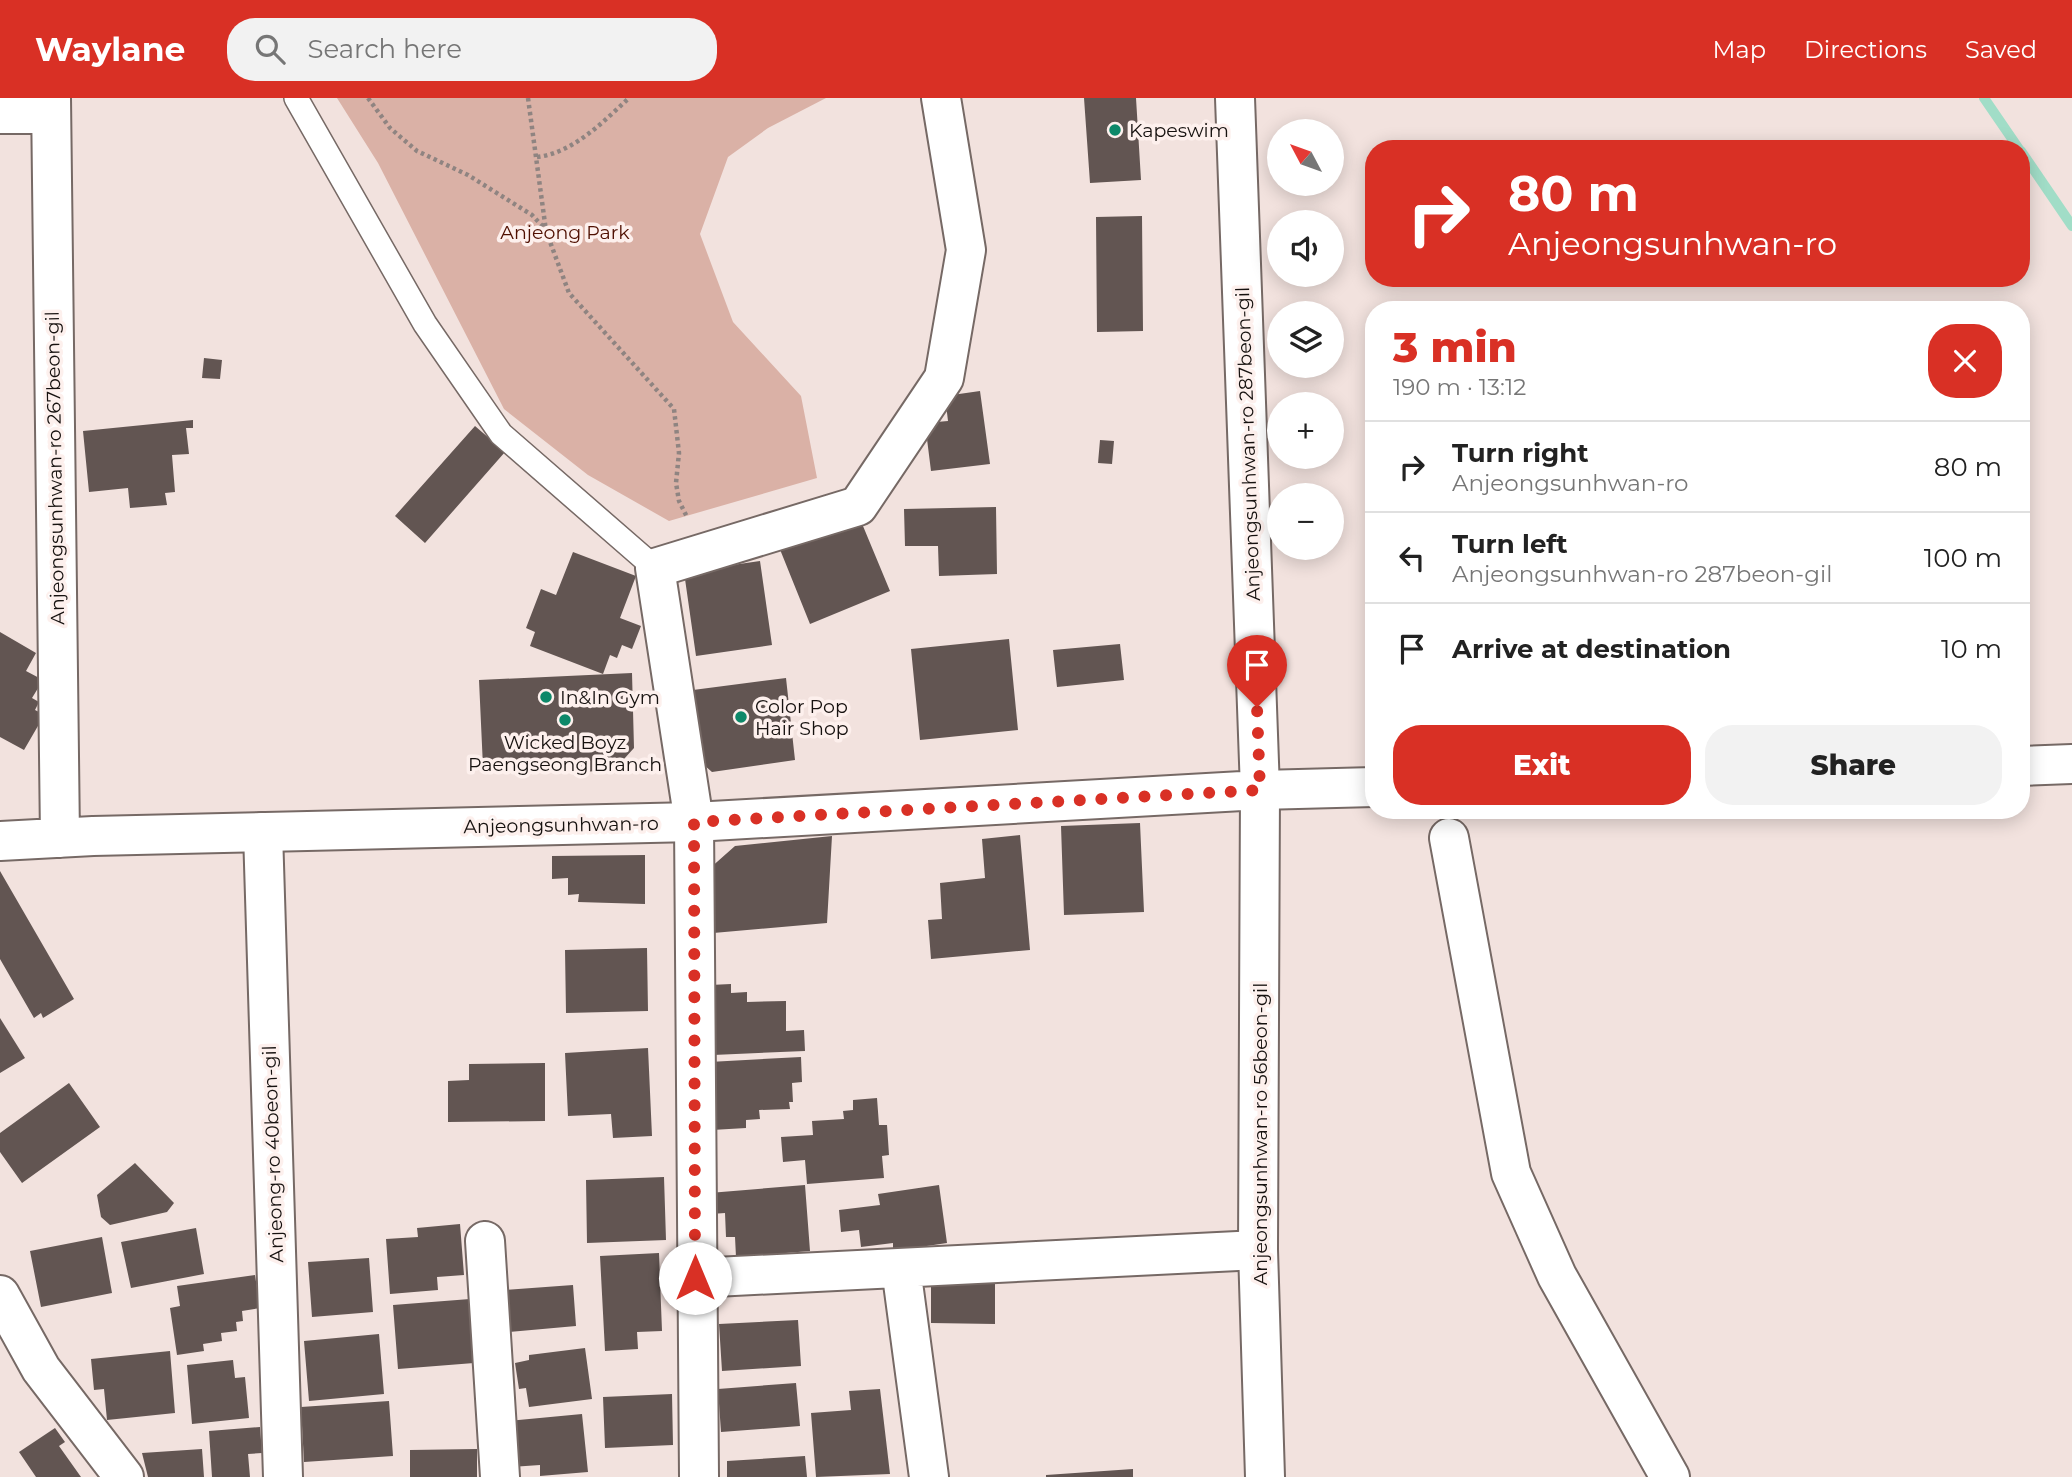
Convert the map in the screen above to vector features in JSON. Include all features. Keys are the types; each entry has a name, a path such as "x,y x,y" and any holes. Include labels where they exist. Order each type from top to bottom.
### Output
{"street":[{"path":"699,1477 695,1278 694,822 655,568 858,506 944,378 966,250 940,98"},
{"name":"Anjeongsunhwan-ro 287beon-gil","path":"1235,98 1260,790"},
{"path":"0,114 51,106"},
{"name":"Anjeongsunhwan-ro 267beon-gil","path":"51,106 60,838"},
{"path":"2030,766 2072,764"},
{"name":"Anjeongsunhwan-ro","path":"0,841 694,822 1260,790 1365,787"},
{"name":"Anjeongsunhwan-ro 56beon-gil","path":"1260,790 1258,1250 1265,1477"},
{"name":"Anjeong-ro 40beon-gil","path":"263,832 284,1477"},
{"path":"1449,838 1511,1173 1557,1276 1670,1477"},
{"path":"485,1241 500,1477"},
{"path":"695,1278 1258,1250"},
{"path":"901,1268 929,1477"},
{"path":"0,1295 41,1369 124,1477"}],"lane":[{"path":"296,98 425,324 501,435 655,568"}],"path":[{"path":"368,98 390,128 417,151 468,175 532,215 546,231"},
{"path":"528,98 546,231 569,293 674,409 679,430 676,483 679,500 699,540 701,554"},
{"path":"537,158 554,155 567,148 629,98"}],"green space":[{"name":"Anjeong Park","path":"337,98 826,98 768,128 728,157 700,234 733,322 801,396 817,478 669,521 588,475 504,409 378,163"}],"building":[{"path":"1084,98 1136,98 1141,180 1090,183"},
{"path":"1142,216 1143,331 1097,332 1096,217"},
{"path":"204,358 222,360 220,379 202,378"},
{"path":"980,391 990,464 931,471 925,423 948,421 945,396"},
{"path":"193,420 193,428 186,428 189,454 172,455 175,492 165,493 167,505 130,508 128,488 89,492 83,431"},
{"path":"475,426 505,452 425,543 395,516"},
{"path":"1100,440 1114,441 1112,464 1098,463"},
{"path":"996,507 997,574 939,576 938,546 905,546 904,509"},
{"path":"858,514 890,591 810,624 779,547"},
{"path":"573,552 636,576 620,618 641,626 632,649 622,645 617,658 610,655 603,674 530,646 535,632 526,628 541,589 556,595"},
{"path":"760,561 772,645 696,656 684,572"},
{"path":"0,632 36,653 26,671 43,680 32,698 39,702 35,710 41,713 42,719 24,750 0,737"},
{"path":"1009,639 1018,730 920,740 911,649"},
{"path":"1120,644 1124,680 1057,687 1053,650"},
{"path":"632,673 634,748 614,770 565,773 565,760 483,767 479,680"},
{"path":"786,678 795,760 712,772 696,758 693,690"},
{"path":"1140,823 1144,912 1064,915 1061,826"},
{"path":"1020,835 1030,950 931,959 928,920 942,919 940,883 985,878 982,839"},
{"path":"832,836 827,923 702,934 700,877 735,846"},
{"path":"645,855 645,904 578,902 579,894 568,895 568,878 552,879 552,856"},
{"path":"0,871 74,999 43,1018 41,1013 34,1018 0,959"},
{"path":"647,948 648,1011 566,1013 565,950"},
{"path":"731,984 731,993 747,992 747,1002 786,1001 786,1031 804,1030 805,1051 713,1055 710,985"},
{"path":"0,1018 25,1058 0,1073"},
{"path":"648,1048 652,1136 613,1138 611,1114 568,1116 565,1053"},
{"path":"801,1057 802,1082 792,1083 793,1102 789,1102 790,1109 759,1110 760,1119 746,1120 746,1128 712,1130 709,1062"},
{"path":"545,1063 545,1121 448,1122 448,1081 469,1080 469,1064"},
{"path":"69,1083 100,1127 22,1183 0,1152 0,1133"},
{"path":"877,1098 879,1125 887,1125 889,1155 882,1156 884,1178 807,1184 805,1160 783,1162 781,1137 813,1135 812,1121 844,1119 843,1111 853,1110 853,1100"},
{"path":"135,1163 174,1203 167,1212 110,1225 101,1217 97,1195"},
{"path":"664,1177 666,1240 587,1243 586,1180"},
{"path":"805,1185 810,1251 736,1257 735,1237 726,1237 725,1213 711,1214 709,1193"},
{"path":"939,1185 947,1243 893,1251 893,1243 861,1247 859,1230 841,1232 839,1210 880,1205 878,1194"},
{"path":"460,1224 464,1275 437,1277 438,1290 390,1294 386,1239 418,1237 417,1228"},
{"path":"196,1228 204,1274 131,1288 121,1242"},
{"path":"102,1237 112,1293 41,1307 30,1251"},
{"path":"659,1253 662,1331 637,1332 638,1349 605,1351 600,1256"},
{"path":"369,1258 373,1312 312,1317 308,1262"},
{"path":"255,1275 260,1308 242,1311 243,1321 236,1322 237,1331 221,1333 222,1341 203,1344 204,1351 177,1355 170,1308 180,1306 177,1286"},
{"path":"931,1282 995,1283 995,1324 931,1323"},
{"path":"573,1285 576,1326 509,1332 506,1290"},
{"path":"470,1299 474,1363 398,1369 393,1305"},
{"path":"798,1320 801,1366 722,1371 719,1324"},
{"path":"379,1334 384,1394 309,1401 304,1341"},
{"path":"585,1348 592,1399 529,1407 526,1388 519,1389 515,1363 529,1360 529,1355"},
{"path":"170,1351 175,1413 107,1420 104,1389 94,1390 91,1359"},
{"path":"233,1360 235,1378 245,1377 249,1418 192,1424 187,1365"},
{"path":"796,1383 800,1426 721,1432 718,1389"},
{"path":"880,1389 890,1474 816,1477 811,1413 851,1410 849,1391"},
{"path":"672,1394 673,1445 605,1448 603,1397"},
{"path":"389,1401 393,1456 304,1462 301,1407"},
{"path":"582,1414 588,1472 540,1476 540,1465 511,1467 507,1421"},
{"path":"260,1427 262,1453 248,1454 250,1477 212,1477 209,1431"},
{"path":"55,1428 65,1442 59,1446 81,1477 36,1477 19,1452"},
{"path":"202,1449 204,1477 148,1477 142,1453"},
{"path":"477,1449 477,1477 410,1477 410,1450"},
{"path":"805,1456 807,1477 727,1477 727,1461"},
{"path":"1133,1469 1133,1477 1046,1477 1046,1475"}],"waterway":[{"path":"1984,98 2013,140"},
{"path":"2030,164 2072,226"}],"place":[{"name":"Kapeswim","path":"1115,130"},
{"name":"In&In Gym","path":"546,697"},
{"name":"Color Pop Hair Shop","path":"741,717"},
{"name":"Wicked Boyz Paengseong Branch","path":"565,720"}],"route":[{"path":"695,1278 694,822 1260,790 1257,707"}]}
